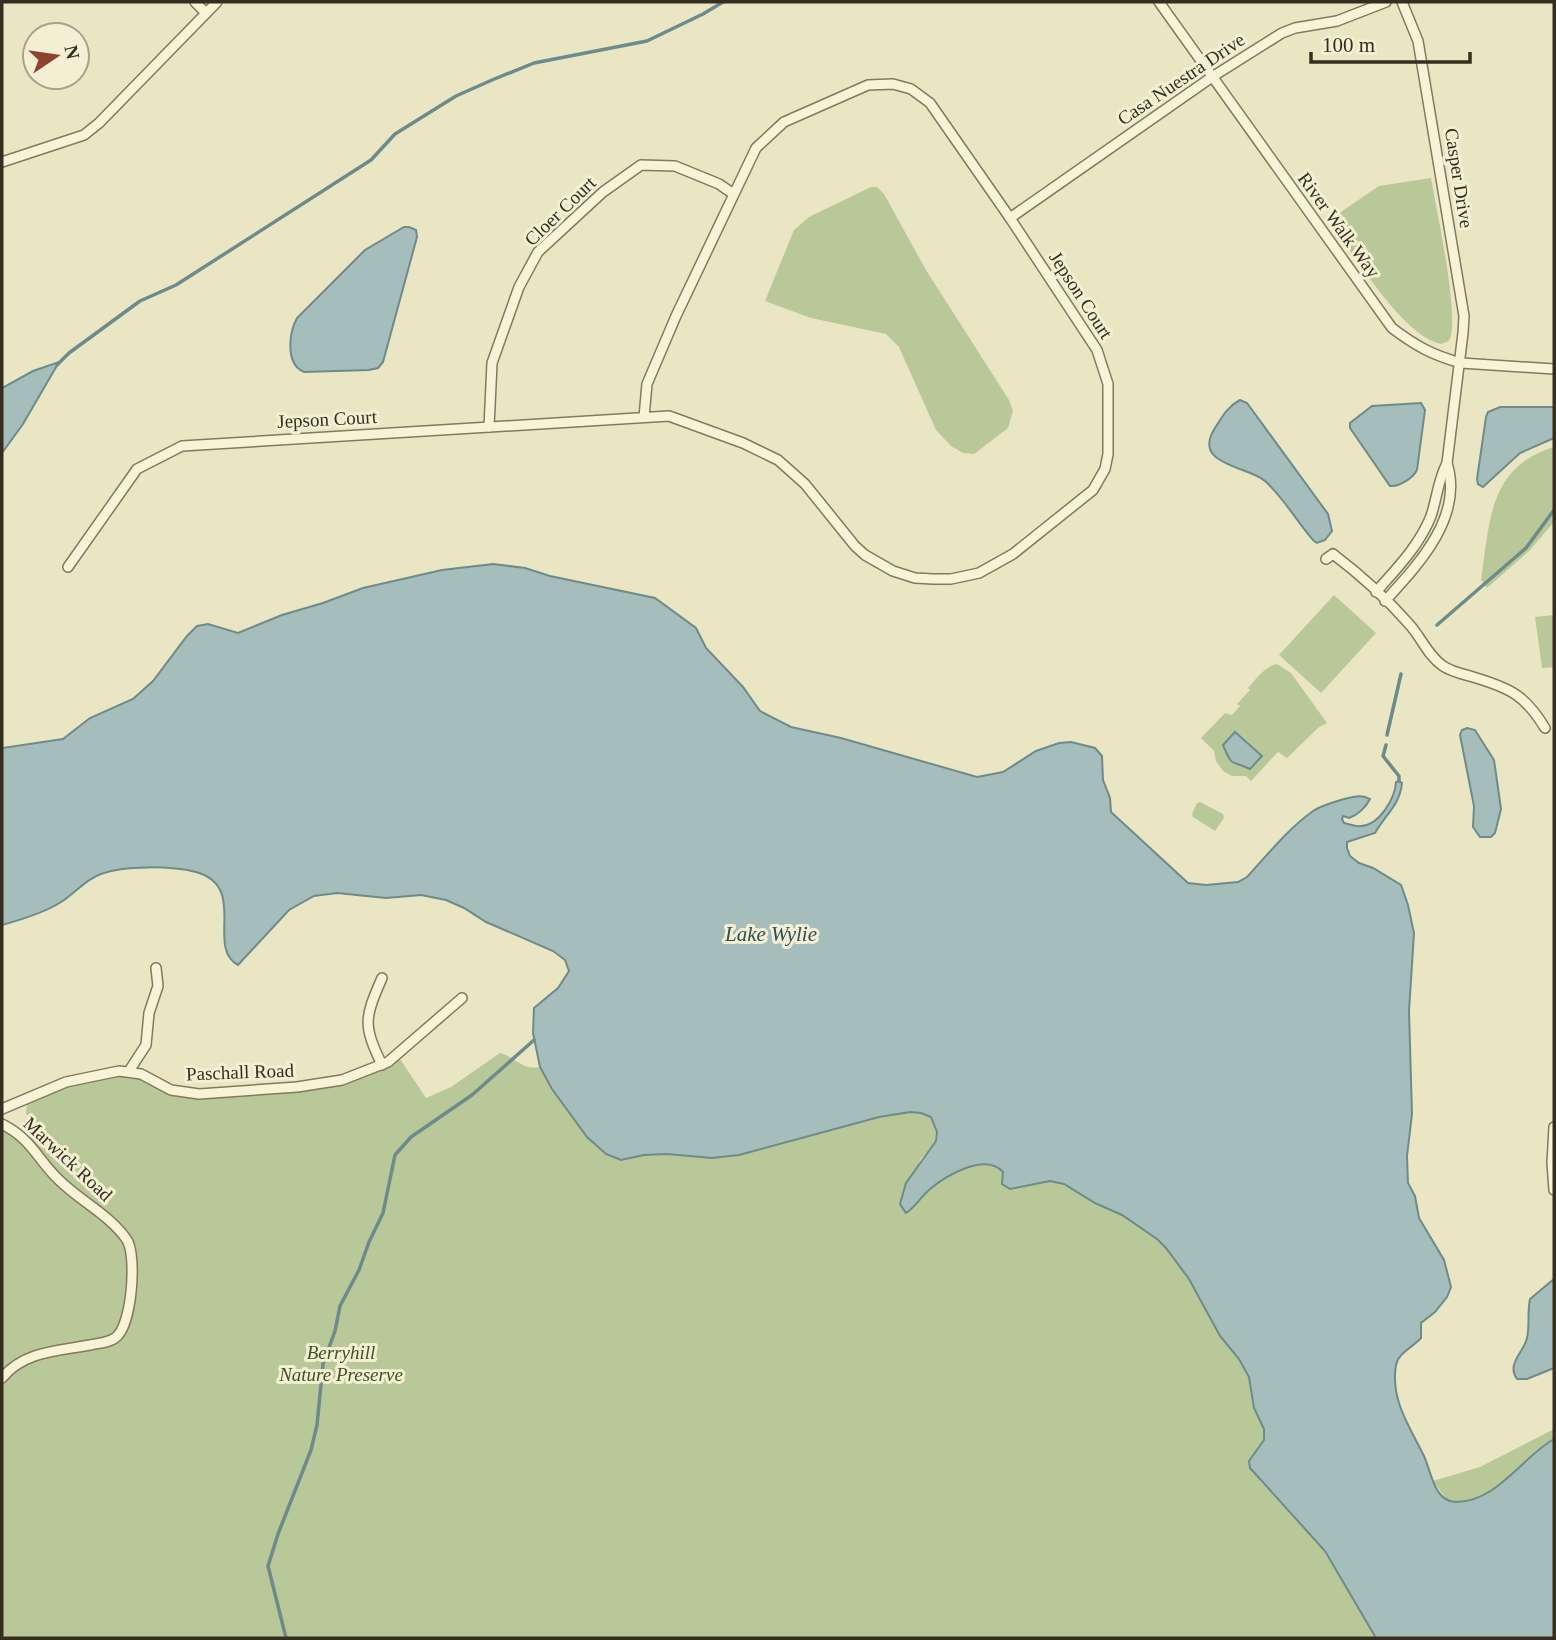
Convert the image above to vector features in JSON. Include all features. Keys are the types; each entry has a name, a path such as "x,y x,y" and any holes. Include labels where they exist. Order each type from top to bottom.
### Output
{"street":[{"path":"195,2 206,13"},
{"path":"2,162 84,135 99,123 217,2"},
{"name":"River Walk Way","path":"1158,2 1392,328 1420,349 1461,363 1554,369"},
{"name":"Casa Nuestra Drive","path":"1010,218 1212,77 1282,33 1295,28 1337,21 1386,2"},
{"name":"Casper Drive","path":"1402,2 1418,41 1464,316 1461,363 1447,463"},
{"name":"Jepson Court","path":"68,567 137,469 182,446 669,416 743,443 778,460 805,484 855,546 878,564 915,578 951,579 979,573 1001,562 1057,521 1093,489 1105,469 1108,454 1108,384 1097,350 930,103 911,89 893,84 868,85 784,122 756,148 732,193 647,384 644,417"},
{"name":"Cloer Court","path":"489,427 492,363 519,287 538,252 603,192 641,165 675,166 719,184 732,193"},
{"path":"1376,592 1422,535 1433,509 1440,475 1447,463"},
{"path":"1385,601 1425,555 1441,526 1449,492 1447,463"},
{"path":"1326,559 1335,554 1413,628 1441,664 1449,670 1500,685 1517,694 1535,712 1545,728"},
{"path":"2,1109 77,1078 129,1071 146,1045 149,1013 158,986 156,968"},
{"path":"382,978 370,1008 367,1028 382,1065"},
{"name":"Paschall Road","path":"129,1071 141,1074 171,1090 199,1094 323,1084 382,1065 394,1058 462,998"},
{"name":"Marwick Road","path":"2,1124 26,1139 59,1180 116,1227 129,1243 131,1253 127,1315 120,1334 106,1343 55,1350 27,1358 7,1371 2,1378"},
{"path":"1554,1127 1554,1190"}],"green space":[{"path":"1431,178 1452,311 1449,341 1441,344 1426,338 1395,310 1329,220 1379,186"},
{"path":"871,187 877,187 884,194 926,270 1009,400 1013,411 1008,428 974,454 963,453 951,446 936,430 899,347 886,334 811,318 765,301 794,230 809,217"},
{"path":"1554,447 1554,522 1529,551 1487,588 1481,580 1496,499 1516,468 1532,456"},
{"path":"1334,595 1376,633 1321,693 1279,655"},
{"path":"1554,615 1554,667 1542,668 1535,617"},
{"path":"1277,664 1291,673 1327,723 1319,727 1287,758 1278,752 1251,781 1246,776 1232,776 1223,771 1216,761 1214,751 1201,738 1225,713 1232,715 1240,706 1237,704 1250,690 1248,688 1268,668"},
{"path":"1197,803 1223,814 1224,818 1215,831 1193,817"},
{"name":"Berryhill Nature Preserve","path":"500,1053 528,1067 540,1067 571,1116 621,1160 667,1154 712,1158 739,1155 879,1117 921,1113 931,1117 937,1132 936,1141 920,1160 909,1211 949,1176 973,1166 986,1165 999,1167 1003,1172 1002,1184 1009,1189 1050,1181 1064,1184 1095,1203 1122,1215 1166,1248 1189,1279 1220,1336 1239,1359 1249,1377 1254,1408 1264,1429 1264,1440 1249,1461 1261,1482 1303,1524 1325,1551 1376,1638 2,1638 2,1127 60,1149 26,1114 27,1103 73,1082 106,1076 134,1075 168,1091 259,1094 382,1069 400,1059 426,1098 451,1087"},
{"path":"1554,1429 1554,1439 1492,1490 1478,1497 1463,1501 1447,1500 1433,1481 1480,1467"}],"water":[{"path":"404,227 416,230 417,237 383,362 378,368 369,370 304,372 298,368 290,348 297,318 365,250"},
{"path":"59,362 23,424 2,453 2,388 33,371"},
{"path":"1240,400 1247,403 1328,514 1332,531 1325,540 1317,543 1314,541 1265,481 1225,463 1210,450 1210,440 1215,428 1228,409"},
{"path":"1421,403 1425,410 1417,470 1405,481 1390,486 1350,428 1350,423 1372,406"},
{"path":"1500,407 1554,407 1554,438 1520,453 1483,487 1478,484 1477,479 1486,417 1488,412"},
{"name":"Lake Wylie","path":"493,564 525,568 550,576 655,598 696,628 706,648 743,687 760,711 791,727 841,738 977,777 1003,772 1036,751 1059,743 1071,742 1095,748 1102,756 1103,780 1110,798 1111,812 1188,883 1206,885 1238,882 1247,877 1278,842 1313,811 1344,799 1357,796 1370,799 1359,813 1349,818 1343,816 1342,819 1344,823 1355,826 1368,824 1385,810 1396,782 1402,783 1395,804 1375,833 1347,842 1350,856 1401,885 1408,905 1414,933 1409,1011 1412,1114 1407,1156 1408,1183 1415,1196 1419,1218 1444,1260 1451,1287 1435,1312 1421,1323 1421,1338 1397,1361 1396,1390 1402,1413 1424,1456 1434,1485 1449,1501 1471,1500 1484,1495 1554,1439 1554,1638 1376,1638 1325,1551 1250,1468 1249,1461 1264,1440 1264,1429 1254,1408 1249,1377 1239,1359 1220,1336 1189,1279 1166,1248 1122,1215 1095,1203 1064,1184 1050,1181 1010,1189 1002,1184 1003,1172 986,1164 965,1168 945,1178 906,1213 900,1204 906,1183 936,1141 937,1132 931,1117 910,1112 879,1117 739,1155 712,1158 667,1154 621,1160 606,1154 587,1137 552,1089 540,1067 533,1033 534,1008 558,988 569,971 565,960 553,951 486,922 446,900 421,895 386,898 337,893 314,896 289,910 238,965 229,956 225,945 224,903 220,890 212,880 186,870 148,867 111,871 90,879 55,906 2,925 2,748 63,739 90,718 133,699 153,681 197,626 208,624 238,633 363,588 442,570"},
{"path":"1462,730 1475,730 1494,760 1501,809 1495,833 1491,837 1480,837 1473,827 1474,806 1460,735"},
{"path":"1235,732 1262,756 1250,769 1231,761 1223,745"},
{"path":"1554,1279 1554,1368 1527,1379 1517,1379 1514,1368 1527,1338 1530,1299"}],"waterway":[{"path":"57,365 69,353 140,301 176,285 371,160 395,134 456,96 534,63 647,41 723,2"},
{"path":"1437,625 1526,548 1554,510"},
{"path":"1387,735 1401,674"},
{"path":"1386,745 1383,756 1399,776 1399,781"},
{"path":"286,1638 268,1566 311,1450 317,1425 323,1364 335,1331 340,1306 359,1270 383,1213 395,1155 411,1137 472,1095 534,1040"}]}
